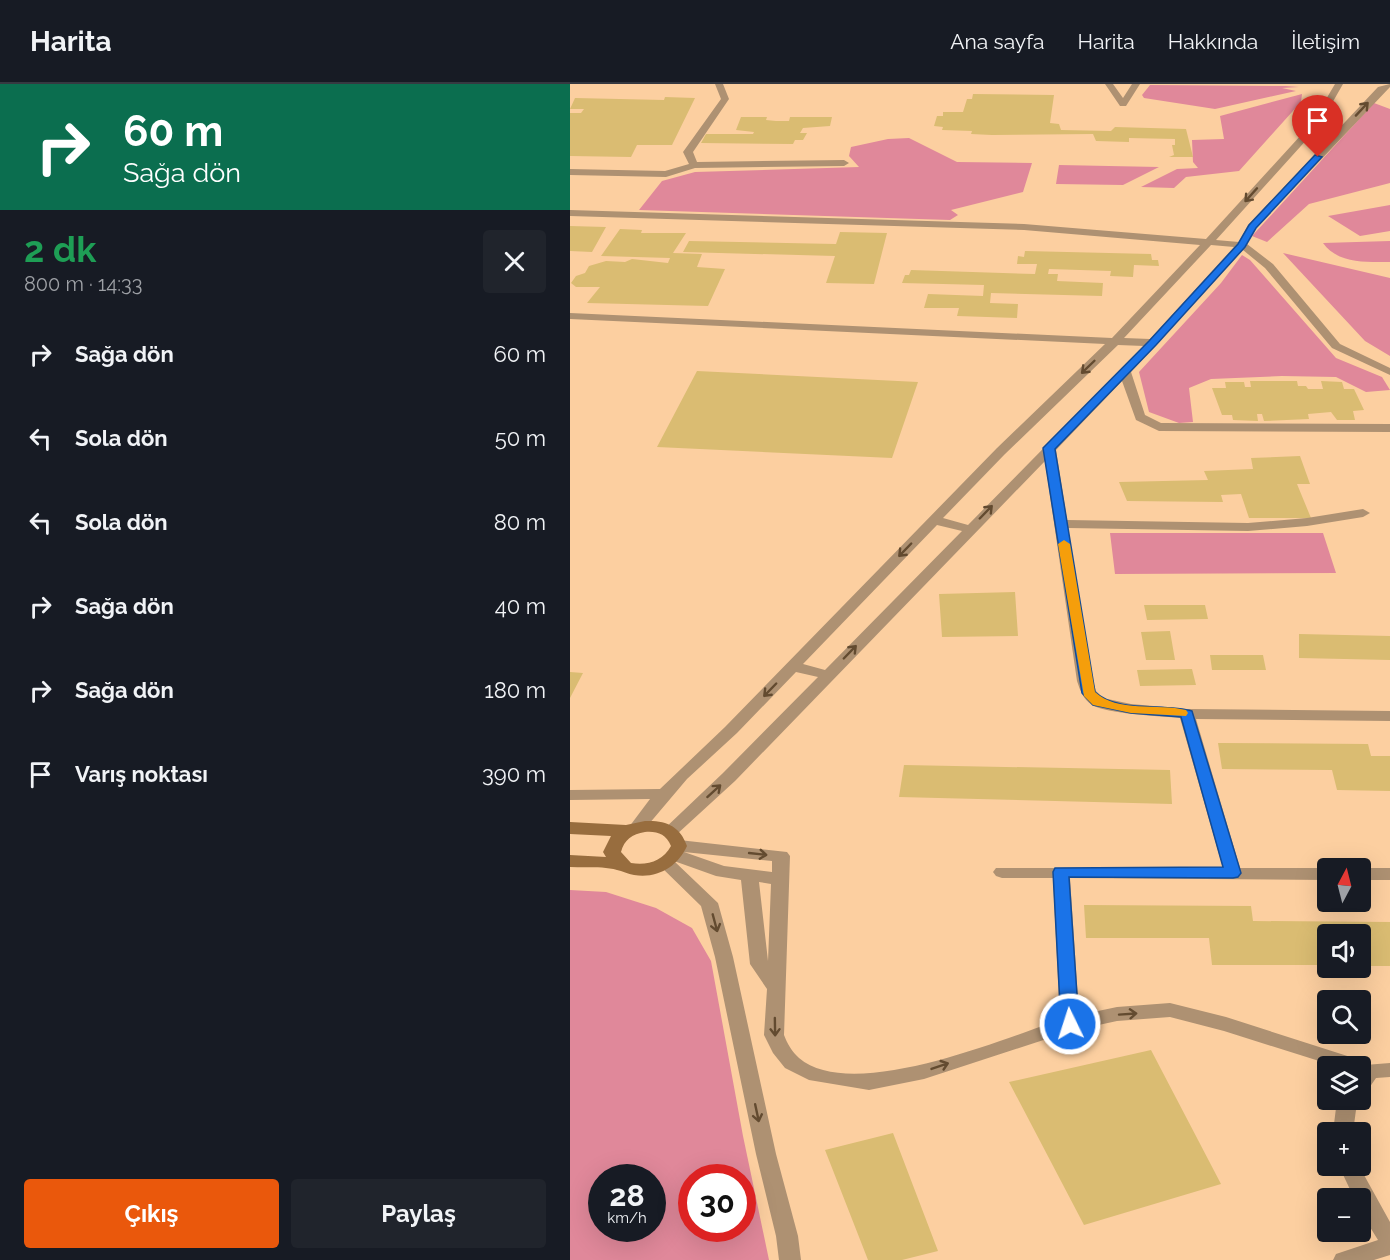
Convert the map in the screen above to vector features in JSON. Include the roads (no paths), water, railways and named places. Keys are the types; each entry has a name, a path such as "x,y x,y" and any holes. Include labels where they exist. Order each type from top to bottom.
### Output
{"main road":[{"path":"570,828 633,829 655,826 673,848 645,869 632,869 621,864 614,857 612,849 616,840 633,829"},
{"path":"570,861 621,864"}],"street":[{"path":"694,165 688,152 725,99 719,84"},
{"path":"1109,84 1123,104 1136,84"},
{"path":"673,848 729,777 1153,343 1242,245 1339,84"},
{"path":"633,829 691,763 731,730 1001,451 1114,342 1209,242 1389,84"},
{"path":"570,172 666,174 694,165 844,163"},
{"path":"570,213 1024,226 1242,245 1269,266 1336,346 1390,372"},
{"path":"570,316 1153,343"},
{"path":"1125,371 1140,417 1159,427 1390,428"},
{"path":"1049,448 1089,693 1098,702 1131,709 1187,714 1390,716"},
{"path":"1061,524 1248,527 1307,522 1363,513"},
{"path":"934,520 969,529"},
{"path":"792,666 828,675"},
{"path":"1187,714 1233,873"},
{"path":"570,795 662,794"},
{"path":"673,848 722,872 780,879"},
{"path":"673,848 781,856 774,1035 780,1048 792,1063 809,1073 868,1082 924,1072 1070,1024 1117,1014 1170,1011 1226,1024 1317,1057"},
{"path":"673,848 709,903 724,957 766,1154 787,1236 790,1260"},
{"path":"1002,872 1317,874"},
{"path":"1060,872 1070,1024"},
{"path":"1371,874 1390,874"},
{"path":"749,875 759,964 776,988"},
{"path":"1371,1072 1390,1070"},
{"path":"1354,1176 1390,1241"},
{"path":"1344,1260 1390,1246"}]}
